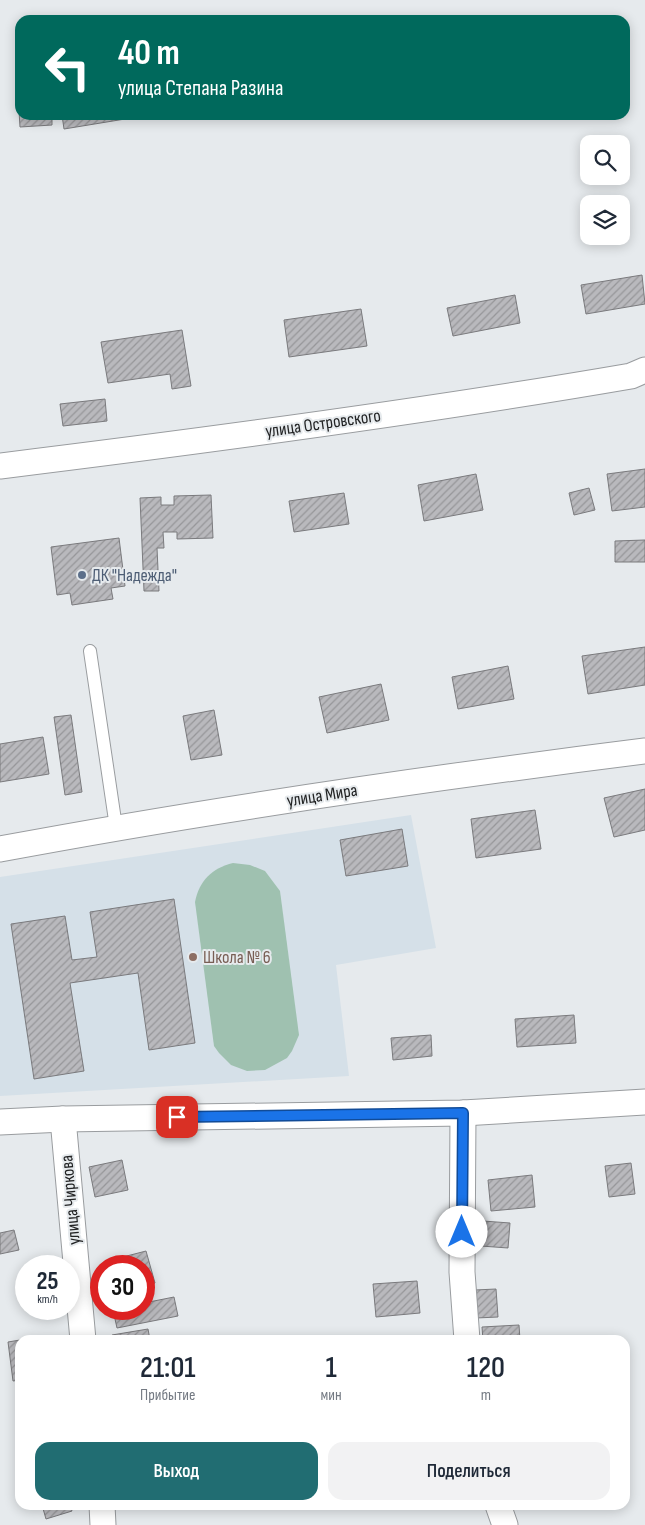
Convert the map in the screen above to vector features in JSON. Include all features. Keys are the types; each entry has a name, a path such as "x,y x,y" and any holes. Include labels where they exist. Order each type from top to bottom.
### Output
{"street":[{"name":"улица Островского","path":"0,466 184,443 482,400 631,376 645,370"},
{"name":"улица Мира","path":"0,849 116,827 414,780 645,751"},
{"path":"0,1122 63,1119 463,1113 645,1102"},
{"path":"463,1113 462,1272 467,1335"},
{"name":"улица Чиркова","path":"63,1119 83,1335"},
{"path":"102,1510 102,1525"},
{"path":"500,1510 505,1525"}],"lane":[{"path":"90,651 116,827"}],"shaded area":[{"name":"Школа № 6","path":"411,815 436,948 336,965 349,1076 0,1096 0,877"}],"green space":[{"path":"233,863 250,865 265,871 280,891 299,1035 287,1058 265,1070 247,1071 231,1065 214,1046 195,902 203,882 208,876 219,868"}],"building":[{"path":"20,120 52,120 52,125 20,127"},
{"path":"63,120 119,120 64,129"},
{"path":"642,275 645,304 586,314 581,285"},
{"path":"515,295 520,323 453,336 447,308"},
{"path":"361,309 367,346 289,357 284,320"},
{"path":"182,330 191,386 172,389 170,374 108,383 101,342"},
{"path":"105,399 107,421 63,426 60,404"},
{"path":"645,469 645,507 612,511 607,474"},
{"path":"476,474 483,510 424,521 418,485"},
{"path":"589,488 595,510 574,515 569,493"},
{"path":"344,493 349,524 294,532 289,501"},
{"path":"211,495 213,538 177,539 177,532 163,532 164,548 157,548 159,591 144,591 140,498 161,497 161,505 174,505 174,496"},
{"path":"119,538 125,586 111,588 113,599 72,605 70,593 57,595 51,547"},
{"path":"645,540 645,562 615,562 615,541"},
{"path":"645,647 645,685 588,694 582,656"},
{"path":"508,666 514,699 458,709 452,677"},
{"path":"381,684 389,720 327,733 319,697"},
{"path":"214,710 222,755 191,760 183,716"},
{"path":"71,715 82,792 65,795 54,717"},
{"path":"43,737 49,774 0,782 0,744"},
{"path":"645,789 645,830 614,837 604,798"},
{"path":"535,810 541,849 476,858 471,819"},
{"path":"402,829 408,866 346,876 340,840"},
{"path":"174,899 195,1043 149,1050 138,973 70,983 84,1071 34,1079 11,924 65,916 72,960 97,957 90,912"},
{"path":"574,1015 576,1043 517,1047 515,1019"},
{"path":"431,1035 432,1056 393,1060 391,1038"},
{"path":"122,1160 128,1190 95,1197 89,1167"},
{"path":"631,1163 635,1194 609,1197 605,1166"},
{"path":"532,1175 535,1207 491,1211 488,1180"},
{"path":"483,1221 510,1223 508,1248 481,1246"},
{"path":"14,1230 19,1250 0,1254 0,1233"},
{"path":"146,1251 147,1255 131,1255"},
{"path":"417,1281 420,1313 376,1317 373,1284"},
{"path":"496,1289 498,1317 476,1318 475,1290"},
{"path":"174,1297 178,1316 117,1328 115,1320 155,1320 155,1301"},
{"path":"519,1325 520,1335 483,1335 482,1327"},
{"path":"148,1329 149,1335 112,1335"},
{"path":"15,1341 15,1381 13,1381 8,1342"},
{"path":"43,1510 72,1511 46,1519"}],"place":[{"name":"ДК \"Надежда\"","path":"82,575"},
{"name":"Школа № 6","path":"193,957"}],"route":[{"path":"177,1117 463,1113 462,1232"}]}
